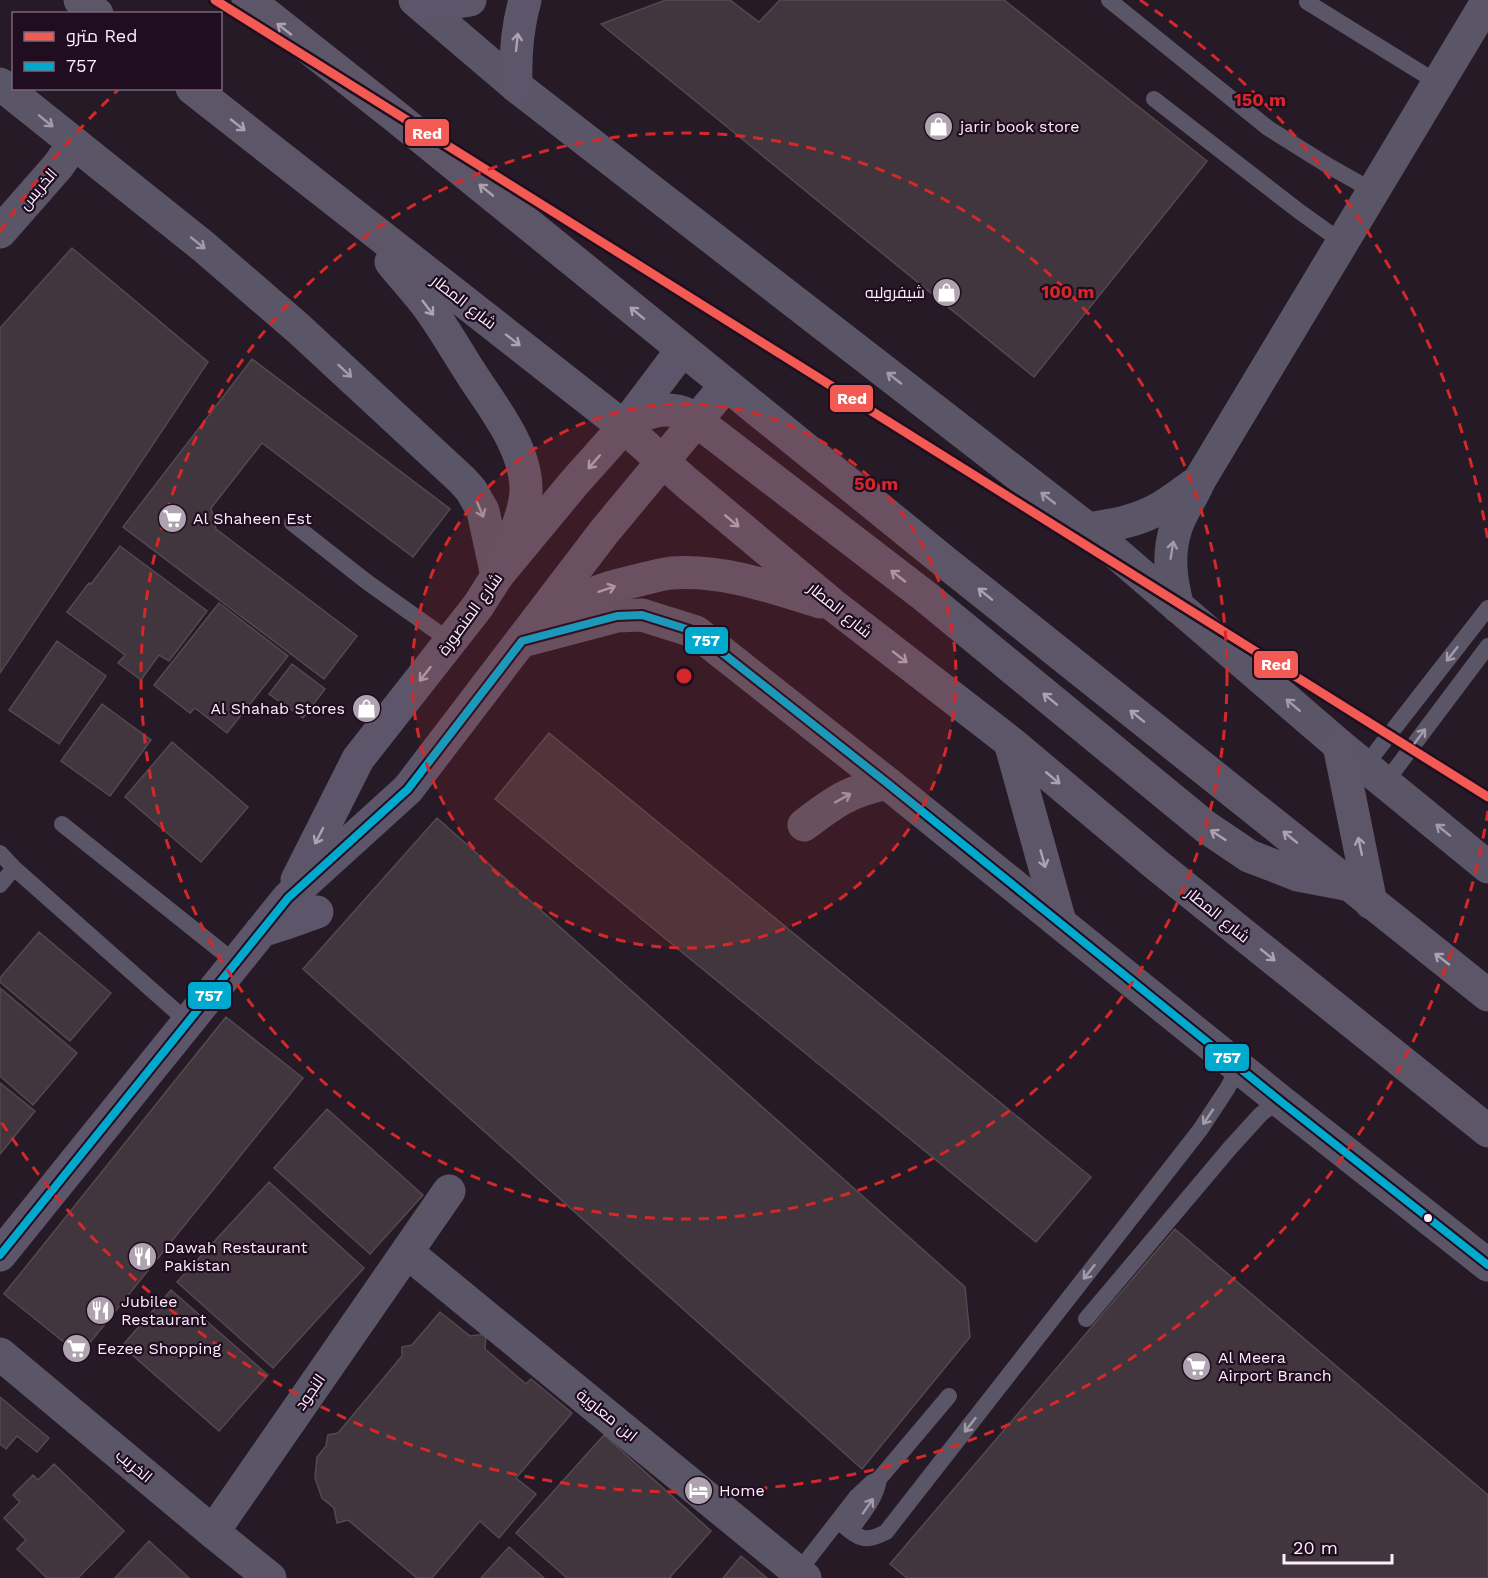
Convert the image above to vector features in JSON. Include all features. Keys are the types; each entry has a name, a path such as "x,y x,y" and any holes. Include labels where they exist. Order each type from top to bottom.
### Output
{"main road":[{"path":"80,0 95,12"},
{"path":"248,0 1488,995"},
{"path":"418,2 445,4 470,0"},
{"path":"516,86 515,62 525,0"},
{"name":"شارع المطار","path":"195,90 624,427 833,605 1010,742 1158,866 1488,1131"},
{"path":"351,214 429,309 514,441 525,476 524,508 497,576"},
{"name":"شارع المنصورة","path":"288,898 358,759 478,606 497,576 624,427 682,350"},
{"name":"شارع المنصورة","path":"3,1245 288,898 408,789 604,532 726,385"},
{"path":"624,427 640,416 660,410 689,415 926,597 1206,827 1250,856 1288,872 1360,894"},
{"path":"522,641 579,600 600,591 671,573 706,573 723,576 833,605"},
{"path":"1010,742 1060,922"},
{"path":"1339,745 1360,894"},
{"path":"261,931 317,912"}],"street":[{"path":"418,2 516,86 1088,529 1339,745 1488,867"},
{"path":"1178,607 1170,558 1176,528 1199,481 1438,82 1481,3"},
{"path":"0,84 204,247 299,329 462,480 471,490 483,512 497,576"},
{"name":"الخريس","path":"0,232 58,166 74,143"},
{"path":"1088,529 1142,517 1162,507 1199,481"},
{"path":"522,641 617,616 634,615 642,615 696,632 1488,1265"},
{"path":"804,825 833,803 850,794 887,783"},
{"name":"النجود","path":"213,1532 449,1191"},
{"name":"ابن معاوية","path":"408,1253 801,1575"},
{"name":"الخريب","path":"0,1354 270,1578"}],"lane":[{"path":"1109,0 1268,128 1373,191"},
{"path":"1307,2 1438,82"},
{"path":"1154,99 1342,242"},
{"path":"292,524 367,582 450,641"},
{"path":"1375,774 1488,608"},
{"path":"1375,774 1488,646"},
{"path":"63,824 236,963"},
{"path":"0,853 188,1022"},
{"path":"0,885 14,868"},
{"path":"844,1526 867,1540 886,1532 1200,1130 1239,1067"},
{"path":"1086,1319 1230,1148 1262,1114 1279,1100"},
{"path":"801,1575 844,1526 874,1497 879,1479 949,1396"}],"building":[{"path":"666,0 730,0 759,22 780,0 1004,0 1207,161 1034,377 601,24"},
{"path":"72,248 208,362 0,673 0,328"},
{"name":"Al Shaheen Est","path":"252,359 450,509 413,557 262,443 211,508 216,529 357,636 324,679 123,527"},
{"path":"120,546 207,611 169,661 159,655 141,680 118,663 125,655 67,612"},
{"path":"219,603 288,656 227,733 195,708 190,713 154,685"},
{"path":"57,641 106,676 59,744 9,710"},
{"path":"292,664 325,689 303,718 269,694"},
{"path":"102,704 151,740 110,796 61,761"},
{"path":"549,733 1091,1177 1036,1242 495,799"},
{"path":"172,742 248,807 201,862 125,797"},
{"path":"437,818 965,1287 970,1337 862,1469 303,969"},
{"path":"39,932 111,993 70,1041 0,982 0,978"},
{"path":"0,988 77,1053 33,1105 0,1076"},
{"path":"226,1017 303,1078 80,1355 4,1294"},
{"path":"0,1083 35,1111 0,1154"},
{"path":"327,1109 423,1195 370,1254 274,1168"},
{"path":"269,1182 364,1268 273,1368 177,1282"},
{"name":"Al Meera Airport Branch","path":"1175,1229 1488,1495 1488,1578 907,1578 890,1564"},
{"path":"171,1290 268,1375 219,1431 122,1346"},
{"path":"440,1312 470,1336 486,1334 485,1349 526,1384 531,1379 572,1413 516,1478 536,1494 499,1538 480,1521 432,1578 417,1578 348,1520 337,1523 334,1508 322,1498 315,1478 317,1457 326,1446 328,1435 338,1433 402,1356 402,1347 412,1345"},
{"path":"0,1397 49,1438 37,1452 17,1436 6,1449 0,1444"},
{"path":"604,1435 711,1531 671,1578 567,1578 516,1533"},
{"path":"54,1464 124,1531 78,1578 47,1578 17,1549 26,1540 4,1518 20,1502 13,1495 33,1475 38,1480"},
{"path":"149,1541 189,1578 115,1578"},
{"path":"509,1547 544,1578 481,1578"},
{"path":"741,1556 767,1578 723,1578"}],"metro line":[{"name":"Red","path":"215,0 1488,797"}],"transit line":[{"name":"757","path":"0,1255 288,898 408,789 522,641 617,616 642,615 696,632 1488,1265"}],"place":[{"name":"jarir book store","path":"939,126"},
{"name":"شيفروليه","path":"946,292"},
{"name":"Al Shaheen Est","path":"172,518"},
{"name":"Al Shahab Stores","path":"366,708"},
{"name":"Dawah Restaurant Pakistan","path":"143,1256"},
{"name":"Jubilee Restaurant","path":"100,1310"},
{"name":"Eezee Shopping","path":"76,1348"},
{"name":"Al Meera Airport Branch","path":"1197,1366"},
{"name":"Home","path":"698,1490"}]}
